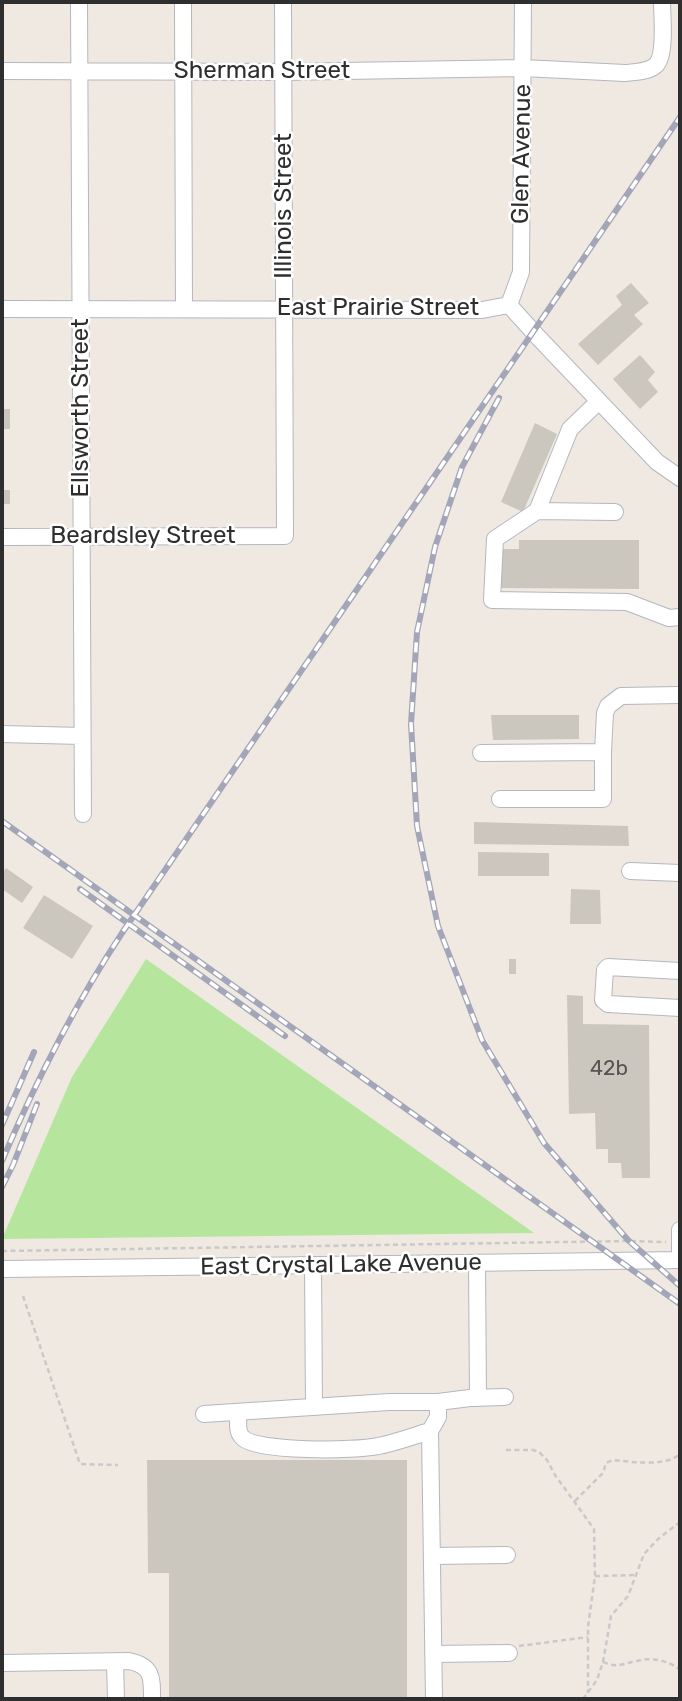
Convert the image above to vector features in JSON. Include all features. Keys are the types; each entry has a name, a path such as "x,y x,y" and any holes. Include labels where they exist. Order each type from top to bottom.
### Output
{"street":[{"name":"Ellsworth Street","path":"79,2 83,814"},
{"path":"183,2 184,309"},
{"name":"Illinois Street","path":"283,2 285,536"},
{"name":"Glen Avenue","path":"509,305 521,272 523,2"},
{"name":"Sherman Street","path":"2,71 283,72 523,68 625,73 657,65 662,46 662,2"},
{"name":"East Prairie Street","path":"2,309 482,310 509,305 657,462 680,478"},
{"path":"599,401 570,429 537,511 495,539 492,600 627,602 669,618 680,617"},
{"path":"537,511 615,512"},
{"name":"Beardsley Street","path":"2,537 285,536"},
{"path":"500,799 603,799 605,713 608,705 621,695 680,695"},
{"path":"2,734 82,736"},
{"path":"481,753 603,752"},
{"path":"630,871 680,873"},
{"path":"680,971 608,967 605,970 603,1000 608,1004 680,1008"},
{"path":"680,1230 680,1260"},
{"name":"East Crystal Lake Avenue","path":"2,1269 680,1260"},
{"path":"477,1264 478,1398"},
{"path":"313,1265 314,1407"},
{"path":"204,1414 505,1397"},
{"path":"434,1699 430,1431 438,1417 438,1402"},
{"path":"239,1412 238,1426 243,1439 260,1446 299,1449 376,1447 430,1431"},
{"path":"432,1556 507,1555"},
{"path":"433,1654 509,1650"},
{"path":"2,1662 129,1661 140,1664 148,1671 152,1681 152,1699"},
{"path":"115,1662 116,1699"}],"path":[{"path":"2,1251 629,1241 680,1243"},
{"path":"23,1296 80,1464 118,1465"},
{"path":"506,1450 539,1452 594,1529 595,1576 588,1637 588,1693"},
{"path":"575,1502 604,1473 606,1463 613,1460 665,1461 680,1454"},
{"path":"583,1699 597,1680 611,1616 628,1596 644,1554 657,1539 680,1522"},
{"path":"595,1576 636,1575"},
{"path":"509,1650 588,1637"},
{"path":"603,1662 624,1665 652,1658 674,1665 680,1670"}],"green space":[{"path":"146,959 534,1233 2,1239 72,1077"}],"building":[{"path":"631,283 649,303 634,315 643,324 598,365 578,344 622,305 616,296"},
{"path":"640,355 655,372 648,380 658,392 640,409 613,379"},
{"path":"2,409 10,409 10,429 2,429"},
{"path":"535,423 557,434 523,512 501,502"},
{"path":"2,490 10,490 10,504 2,504"},
{"path":"519,540 639,540 639,589 501,588 501,549 519,549"},
{"path":"491,715 579,715 579,739 493,740"},
{"path":"474,822 628,826 629,846 474,844"},
{"path":"478,852 549,853 549,876 478,876"},
{"path":"6,868 33,887 22,903 2,889 2,874"},
{"path":"571,889 600,890 601,924 570,924"},
{"path":"44,895 93,926 72,959 23,928"},
{"path":"509,959 516,959 516,974 509,974"},
{"path":"567,995 583,996 583,1024 649,1025 650,1178 622,1178 621,1163 608,1163 608,1149 596,1149 595,1113 569,1114"},
{"path":"147,1460 407,1460 407,1699 169,1699 169,1573 148,1573"}],"railway":[{"path":"2,1161 58,1043 124,930 680,117"},
{"path":"499,398 462,467 435,547 417,632 411,724 417,826 438,926 482,1040 544,1143 628,1240 680,1286"},
{"path":"2,821 680,1304"},
{"path":"80,889 285,1036"},
{"path":"2,1125 34,1052"},
{"path":"2,1187 37,1104"}]}
